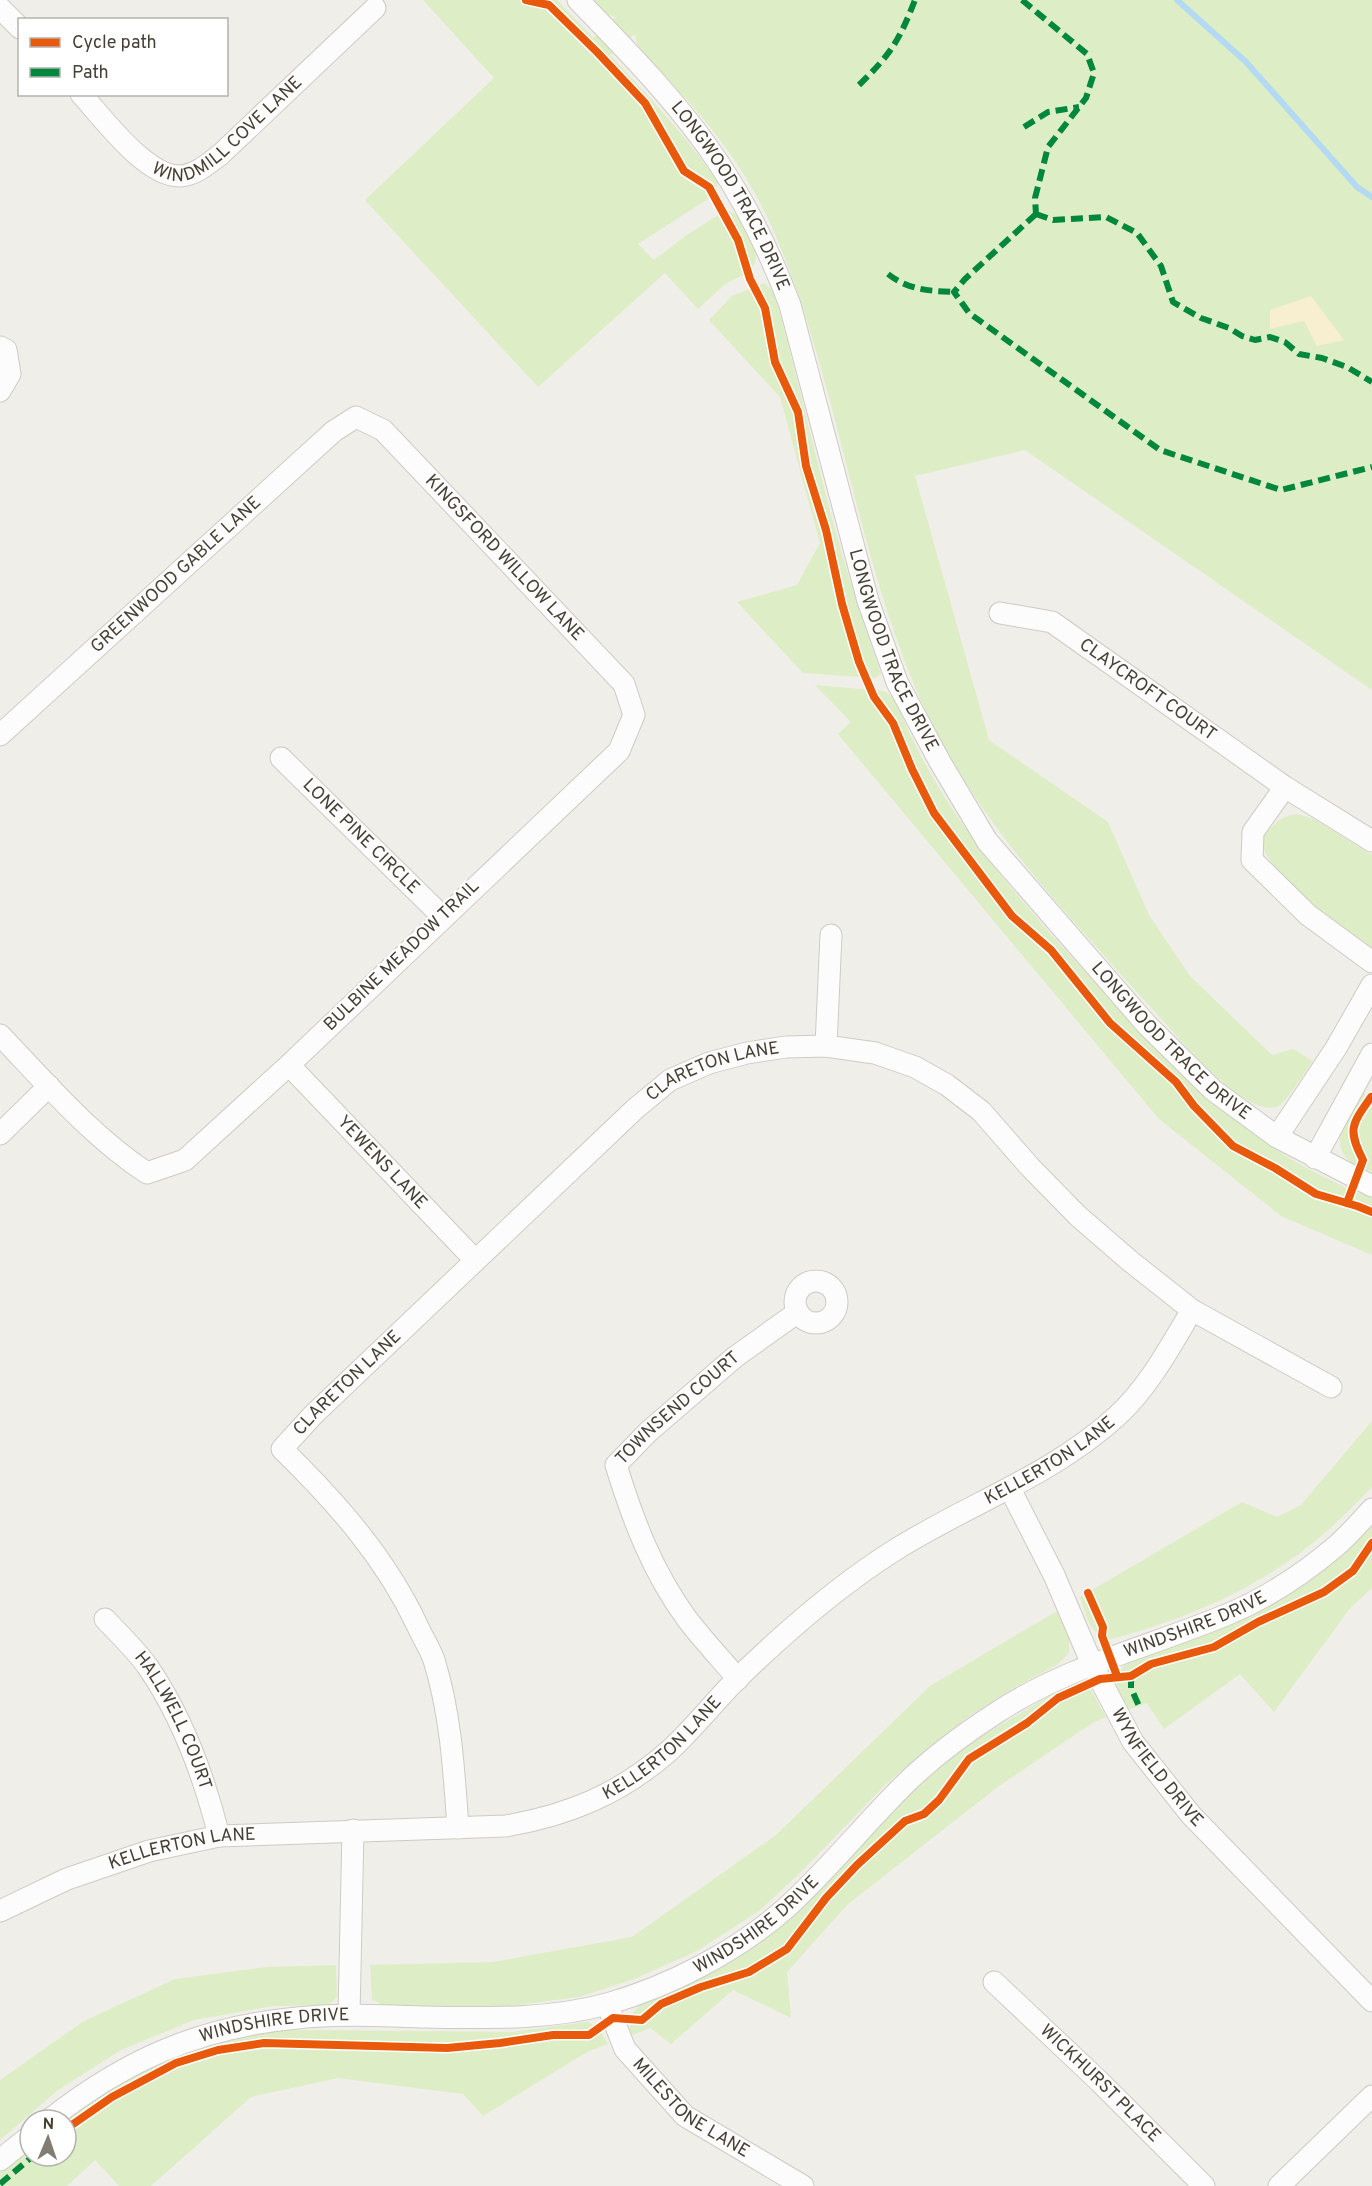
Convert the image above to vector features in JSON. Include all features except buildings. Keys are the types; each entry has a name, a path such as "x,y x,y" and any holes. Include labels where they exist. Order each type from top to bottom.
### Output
{"street":[{"name":"LONGWOOD TRACE DRIVE","path":"578,0 684,116 718,162 756,226 790,305 868,601 897,682 940,762 987,841 1147,1025 1213,1090 1277,1137 1372,1186"},
{"path":"0,8 18,26"},
{"name":"WINDMILL COVE LANE","path":"83,96 143,162 160,173 180,176 200,170 221,154 375,8"},
{"path":"0,347 6,350 5,382"},
{"name":"KINGSFORD WILLOW LANE","path":"356,417 383,430 624,684 634,715"},
{"name":"GREENWOOD GABLE LANE","path":"0,735 334,431 356,417"},
{"name":"CLAYCROFT COURT","path":"1000,613 1052,622 1285,787 1372,841"},
{"name":"BULBINE MEADOW TRAIL","path":"49,1086 119,1154 147,1173 184,1160 289,1065 620,750 634,715"},
{"name":"LONE PINE CIRCLE","path":"281,758 443,917"},
{"path":"1285,787 1253,832 1252,860 1308,915 1372,962"},
{"path":"826,1046 831,935"},
{"path":"1277,1137 1336,1048 1372,985"},
{"path":"0,1035 49,1086 0,1134"},
{"name":"CLARETON LANE","path":"458,1828 446,1708 433,1658 411,1611 385,1568 329,1495 282,1449 313,1414 635,1109 670,1080 709,1063 747,1053 786,1047 826,1046 874,1053 915,1066 981,1111 1030,1167 1078,1216 1192,1310 1331,1387"},
{"path":"1315,1158 1369,1059 1336,1048"},
{"name":"YEWENS LANE","path":"289,1065 475,1260"},
{"name":"KELLERTON LANE","path":"0,1911 67,1879 149,1851 219,1836 506,1826 541,1820 586,1805 632,1781 670,1750 738,1679 804,1618 859,1575 895,1550 1051,1465 1117,1416 1166,1355 1192,1310"},
{"name":"TOWNSEND COURT","path":"738,1679 687,1618 658,1573 634,1523 616,1465 648,1432 735,1357 798,1312"},
{"name":"WYNFIELD DRIVE","path":"1010,1489 1054,1575 1092,1664 1133,1742 1191,1815 1372,2001"},
{"name":"WINDSHIRE DRIVE","path":"64,2108 94,2085 154,2053 199,2036 241,2026 298,2018 349,2015 480,2018 572,2011 607,2004 688,1972 739,1942 783,1910 829,1867 908,1780 949,1746 999,1711 1092,1664 1229,1614 1296,1578 1337,1546 1372,1509"},
{"name":"HALLWELL COURT","path":"105,1619 148,1666 188,1736 210,1799 219,1836"},
{"path":"349,2015 353,1830"},
{"name":"WICKHURST PLACE","path":"994,1982 1099,2081 1204,2186"},
{"name":"MILESTONE LANE","path":"607,2004 625,2049 685,2116 803,2186"},
{"path":"1279,2186 1372,2096"},
{"path":"0,2160 18,2146"}],"green space":[{"path":"423,0 557,0 593,38 616,17 601,13 589,0 1372,0 1372,690 1025,450 915,476 989,740 1108,822 1149,915 1190,976 1272,1055 1293,1049 1313,1061 1280,1105 1268,1108 1253,1103 1218,1078 1201,1062 1022,861 960,774 934,727 911,677 891,621 873,565 812,336 771,225 745,176 724,145 689,102 642,54 635,34 610,55 680,133 718,183 711,197 638,244 654,260 726,210 738,215 756,252 755,263 748,272 724,285 698,309 665,273 538,387 365,200 494,78"},
{"path":"764,283 774,292 834,526 881,674 875,678 803,673 737,602 797,585 820,543 780,397 709,320 732,296"},
{"path":"815,685 883,691 891,696 923,760 966,830 1052,936 1152,1044 1217,1105 1252,1133 1329,1179 1372,1198 1372,1255 1281,1216 1159,1119 838,734 851,722"},
{"path":"1297,814 1314,819 1372,855 1372,948 1312,903 1280,873 1270,860 1263,845 1265,836 1279,820"},
{"path":"1361,1091 1372,1098 1372,1171 1354,1164 1345,1156 1341,1147 1342,1129"},
{"path":"1372,1421 1372,1487 1332,1527 1302,1552 1277,1569 1223,1599 1167,1622 1108,1640 1092,1627 1080,1597 1242,1502 1277,1517 1301,1505"},
{"path":"1372,1526 1372,1588 1351,1607 1274,1712 1240,1674 1164,1729 1147,1703 1128,1710 1116,1683 1123,1666 1130,1659 1282,1597 1330,1566"},
{"path":"1057,1611 1069,1638 1069,1653 1057,1665 1015,1687 969,1716 924,1751 883,1787 801,1872 759,1911 697,1951 634,1979 579,1997 509,2006 444,2009 383,2006 372,1999 370,1965 493,1962 632,1937 776,1835 930,1686"},
{"path":"1077,1686 1091,1690 1106,1717 1094,1722 999,1786 848,1904 787,1972 791,2018 733,1990 671,2044 650,2028 630,2036 633,2015 641,2004 696,1977 968,1744 1060,1690"},
{"path":"336,1965 337,1997 329,2005 273,2006 194,2020 121,2050 58,2090 37,2108 18,2108 18,2124 0,2140 0,2080 84,2021 175,1979 267,1967"},
{"path":"587,2022 597,2026 608,2044 587,2052 483,2116 463,2094 338,2078 251,2097 151,2186 119,2186 95,2160 67,2186 0,2186 0,2173 18,2155 18,2168 78,2168 78,2108 90,2095 197,2044 250,2032 300,2030 511,2032"}],"sand":[{"path":"1311,296 1344,340 1317,346 1304,321 1270,329 1270,310"}],"waterway":[{"path":"1177,0 1246,62 1357,187 1372,197"}],"marked path":[{"path":"859,85 893,46 915,0"},
{"path":"1022,0 1087,54 1094,73 1086,98 1048,147 1035,198 1036,214"},
{"path":"1024,127 1048,112 1079,107"},
{"path":"1036,214 965,279 954,292 969,313 1160,450 1281,490 1372,467"},
{"path":"1036,214 1053,220 1106,217 1137,233 1161,266 1173,302 1201,318 1229,328 1242,336 1255,340 1270,337 1285,342 1299,354 1322,358 1347,367 1372,382"},
{"path":"888,274 911,286 954,292"},
{"path":"1131,1676 1131,1688 1139,1706"},
{"path":"0,2184 19,2168"}],"cycle path":[{"path":"526,0 549,5 645,103 684,171 709,187 738,240 750,279 765,308 775,362 798,412 806,466 826,530 842,604 859,662 874,697 893,723 934,813 1012,916 1051,950 1110,1023 1176,1082 1194,1106 1233,1146 1275,1168 1316,1194 1372,1212"},
{"path":"1347,1203 1363,1160 1353,1134 1354,1127 1359,1114 1371,1097"},
{"path":"78,2121 112,2097 176,2063 218,2050 264,2043 447,2048 553,2035 589,2035 613,2018 642,2020 661,2004 701,1987 749,1972 787,1949 826,1898 857,1865 905,1821 924,1814 939,1800 969,1759 1027,1723 1058,1698 1100,1679 1131,1676 1151,1664 1214,1647 1258,1622 1324,1592 1353,1571 1372,1543"},
{"path":"1088,1593 1103,1627 1102,1636 1117,1676"}]}
